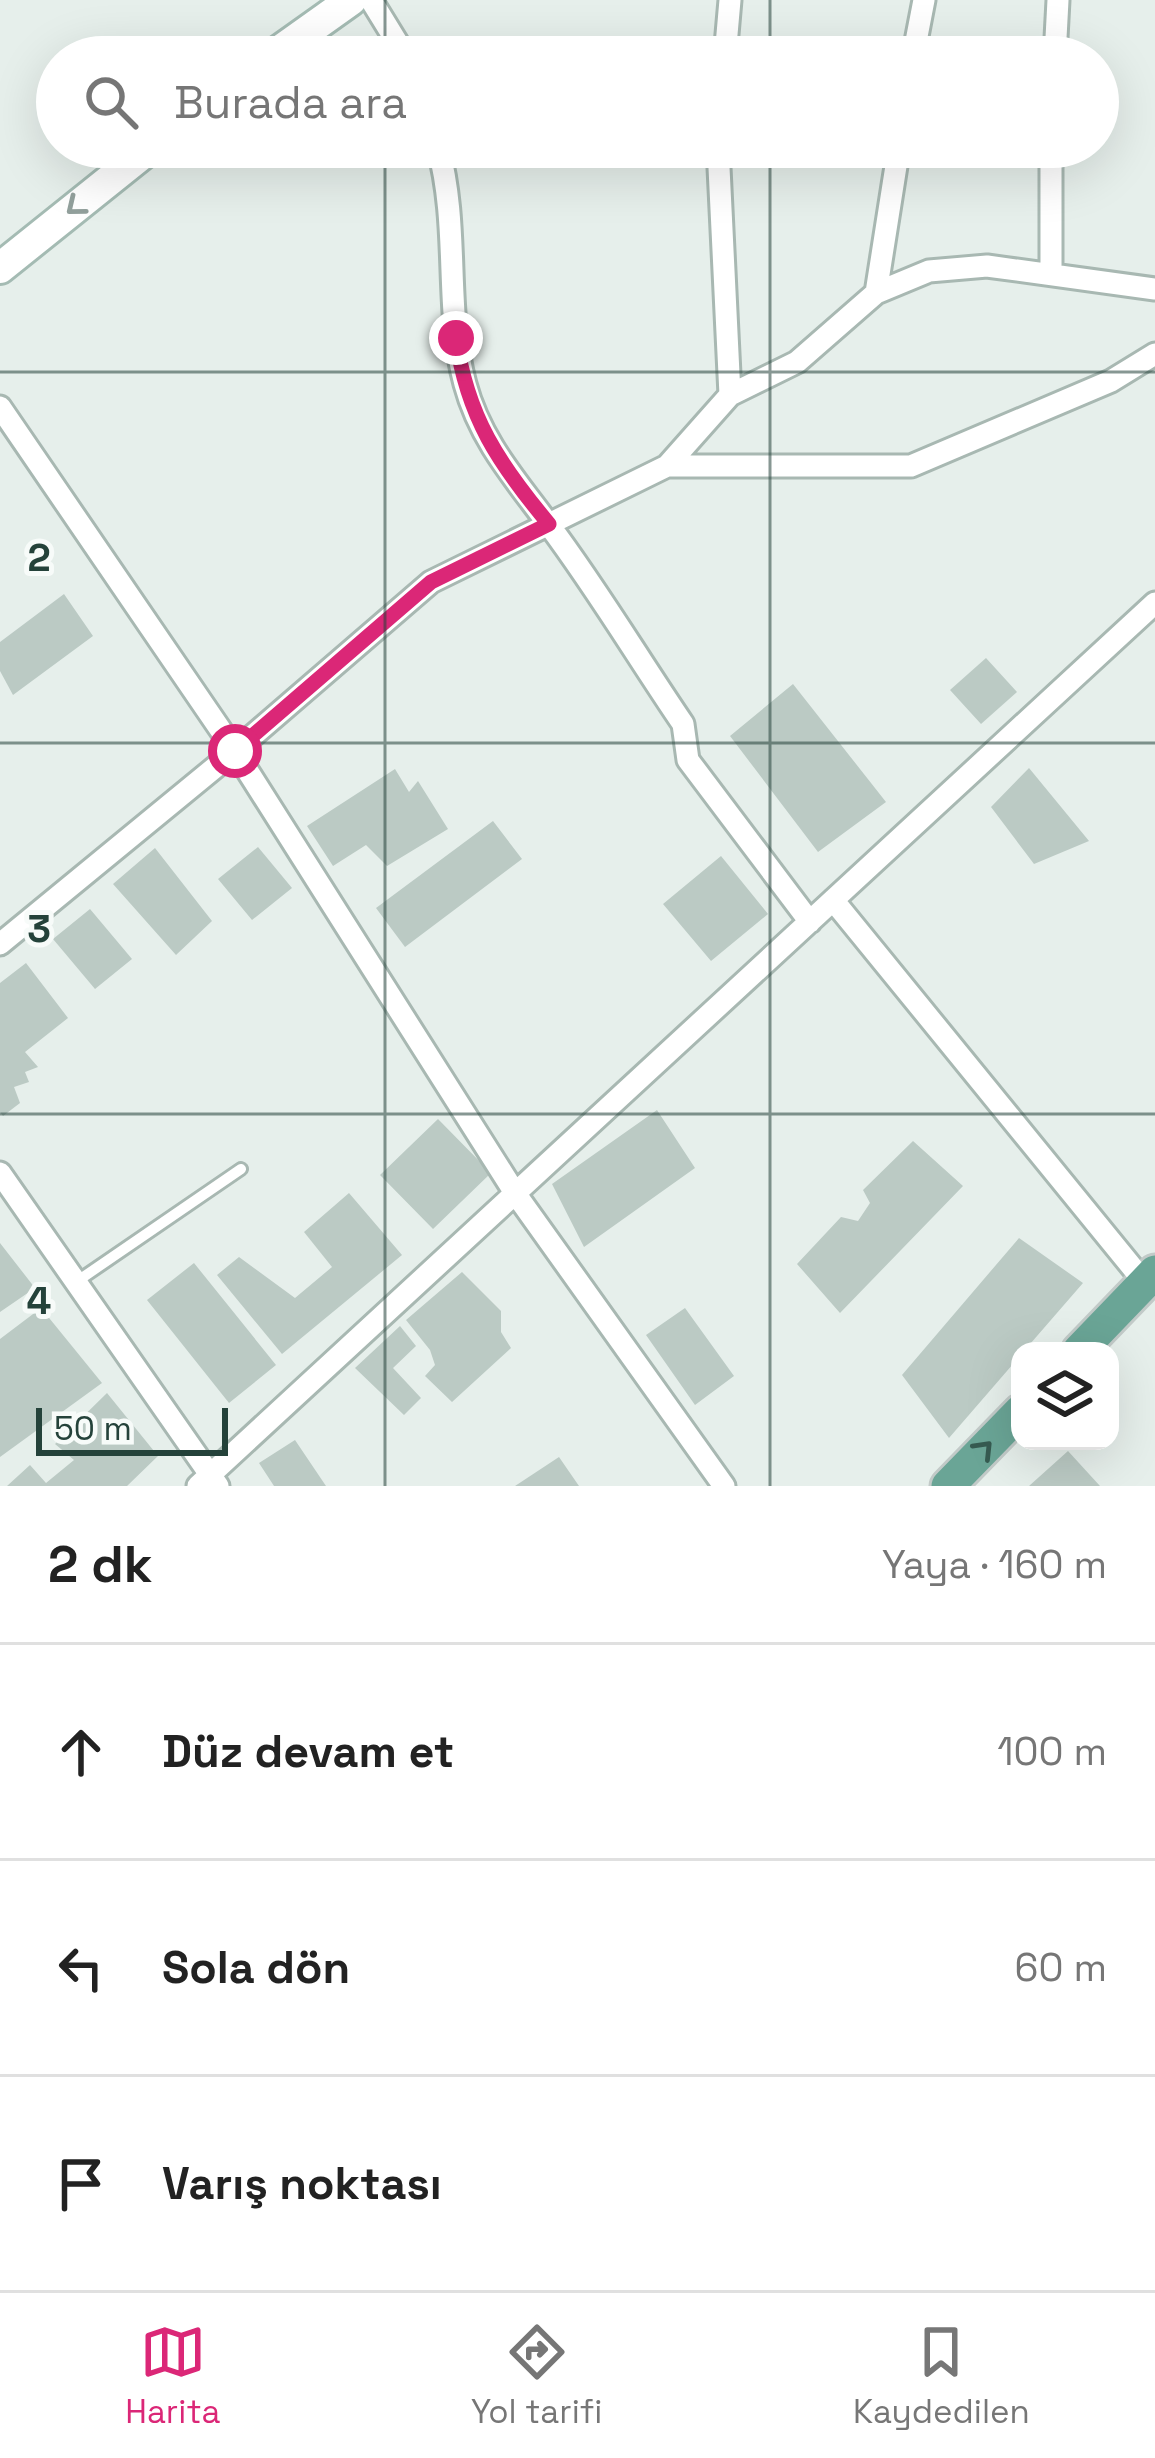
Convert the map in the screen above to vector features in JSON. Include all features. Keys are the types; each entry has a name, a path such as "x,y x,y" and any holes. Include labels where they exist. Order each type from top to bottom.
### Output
{"main road":[{"path":"300,36 351,0"},
{"path":"0,268 125,168"},
{"path":"1088,1342 1150,1277"},
{"path":"948,1486 1011,1421"}],"street":[{"path":"370,0 393,36"},
{"path":"727,36 730,0"},
{"path":"917,36 924,0"},
{"path":"1056,36 1058,0"},
{"path":"443,168 452,210 456,338 470,402 508,476 549,524 682,724 688,760 810,922"},
{"path":"719,168 730,395"},
{"path":"876,293 895,168"},
{"path":"1051,168 1051,274"},
{"path":"0,944 431,582 667,466 730,395 797,362 876,293 929,271 987,266 1155,289"},
{"path":"667,466 910,466 1111,381 1155,354"},
{"path":"0,407 235,751 515,1193 724,1486"},
{"path":"0,1173 209,1482 1155,603"},
{"path":"833,900 1150,1277"}],"lane":[{"path":"76,1282 241,1169"}],"building":[{"path":"64,594 93,636 13,695 0,671 0,642"},
{"path":"986,658 1017,692 981,724 950,690"},
{"path":"793,684 886,802 818,852 730,736"},
{"path":"1029,768 1089,841 1034,864 991,807"},
{"path":"395,769 409,792 418,781 448,829 387,866 366,845 333,866 307,826"},
{"path":"493,821 522,859 405,947 376,908"},
{"path":"258,847 292,888 252,920 218,879"},
{"path":"155,848 212,921 176,955 113,884"},
{"path":"721,856 768,914 711,961 663,904"},
{"path":"90,909 132,959 95,989 53,939"},
{"path":"26,963 68,1018 25,1052 38,1067 25,1072 29,1082 14,1087 20,1103 3,1116 0,983"},
{"path":"657,1110 695,1168 584,1247 552,1184"},
{"path":"438,1119 491,1173 433,1229 380,1175"},
{"path":"913,1141 963,1186 840,1313 797,1264 841,1217 858,1221 870,1203 863,1190"},
{"path":"349,1193 402,1255 282,1354 217,1275 239,1257 295,1298 332,1267 304,1232"},
{"path":"1019,1238 1083,1283 1032,1342 1011,1342 1011,1366 949,1438 902,1375"},
{"path":"0,1243 35,1288 0,1312"},
{"path":"194,1263 276,1365 229,1403 147,1300"},
{"path":"462,1272 501,1311 501,1332 511,1348 452,1402 425,1376 435,1365 430,1350 406,1320"},
{"path":"41,1308 102,1383 0,1457 0,1339"},
{"path":"685,1308 734,1376 695,1405 646,1335"},
{"path":"400,1326 416,1346 393,1368 421,1398 404,1415 355,1368"},
{"path":"107,1393 158,1456 127,1486 7,1486 30,1465 46,1483 74,1460 55,1444"},
{"path":"295,1440 326,1486 274,1486 259,1463"},
{"path":"1068,1451 1100,1486 1029,1486"},
{"path":"559,1457 579,1486 515,1486"}],"route":[{"path":"235,751 431,582 549,524 508,476 478,422 456,338"}]}
